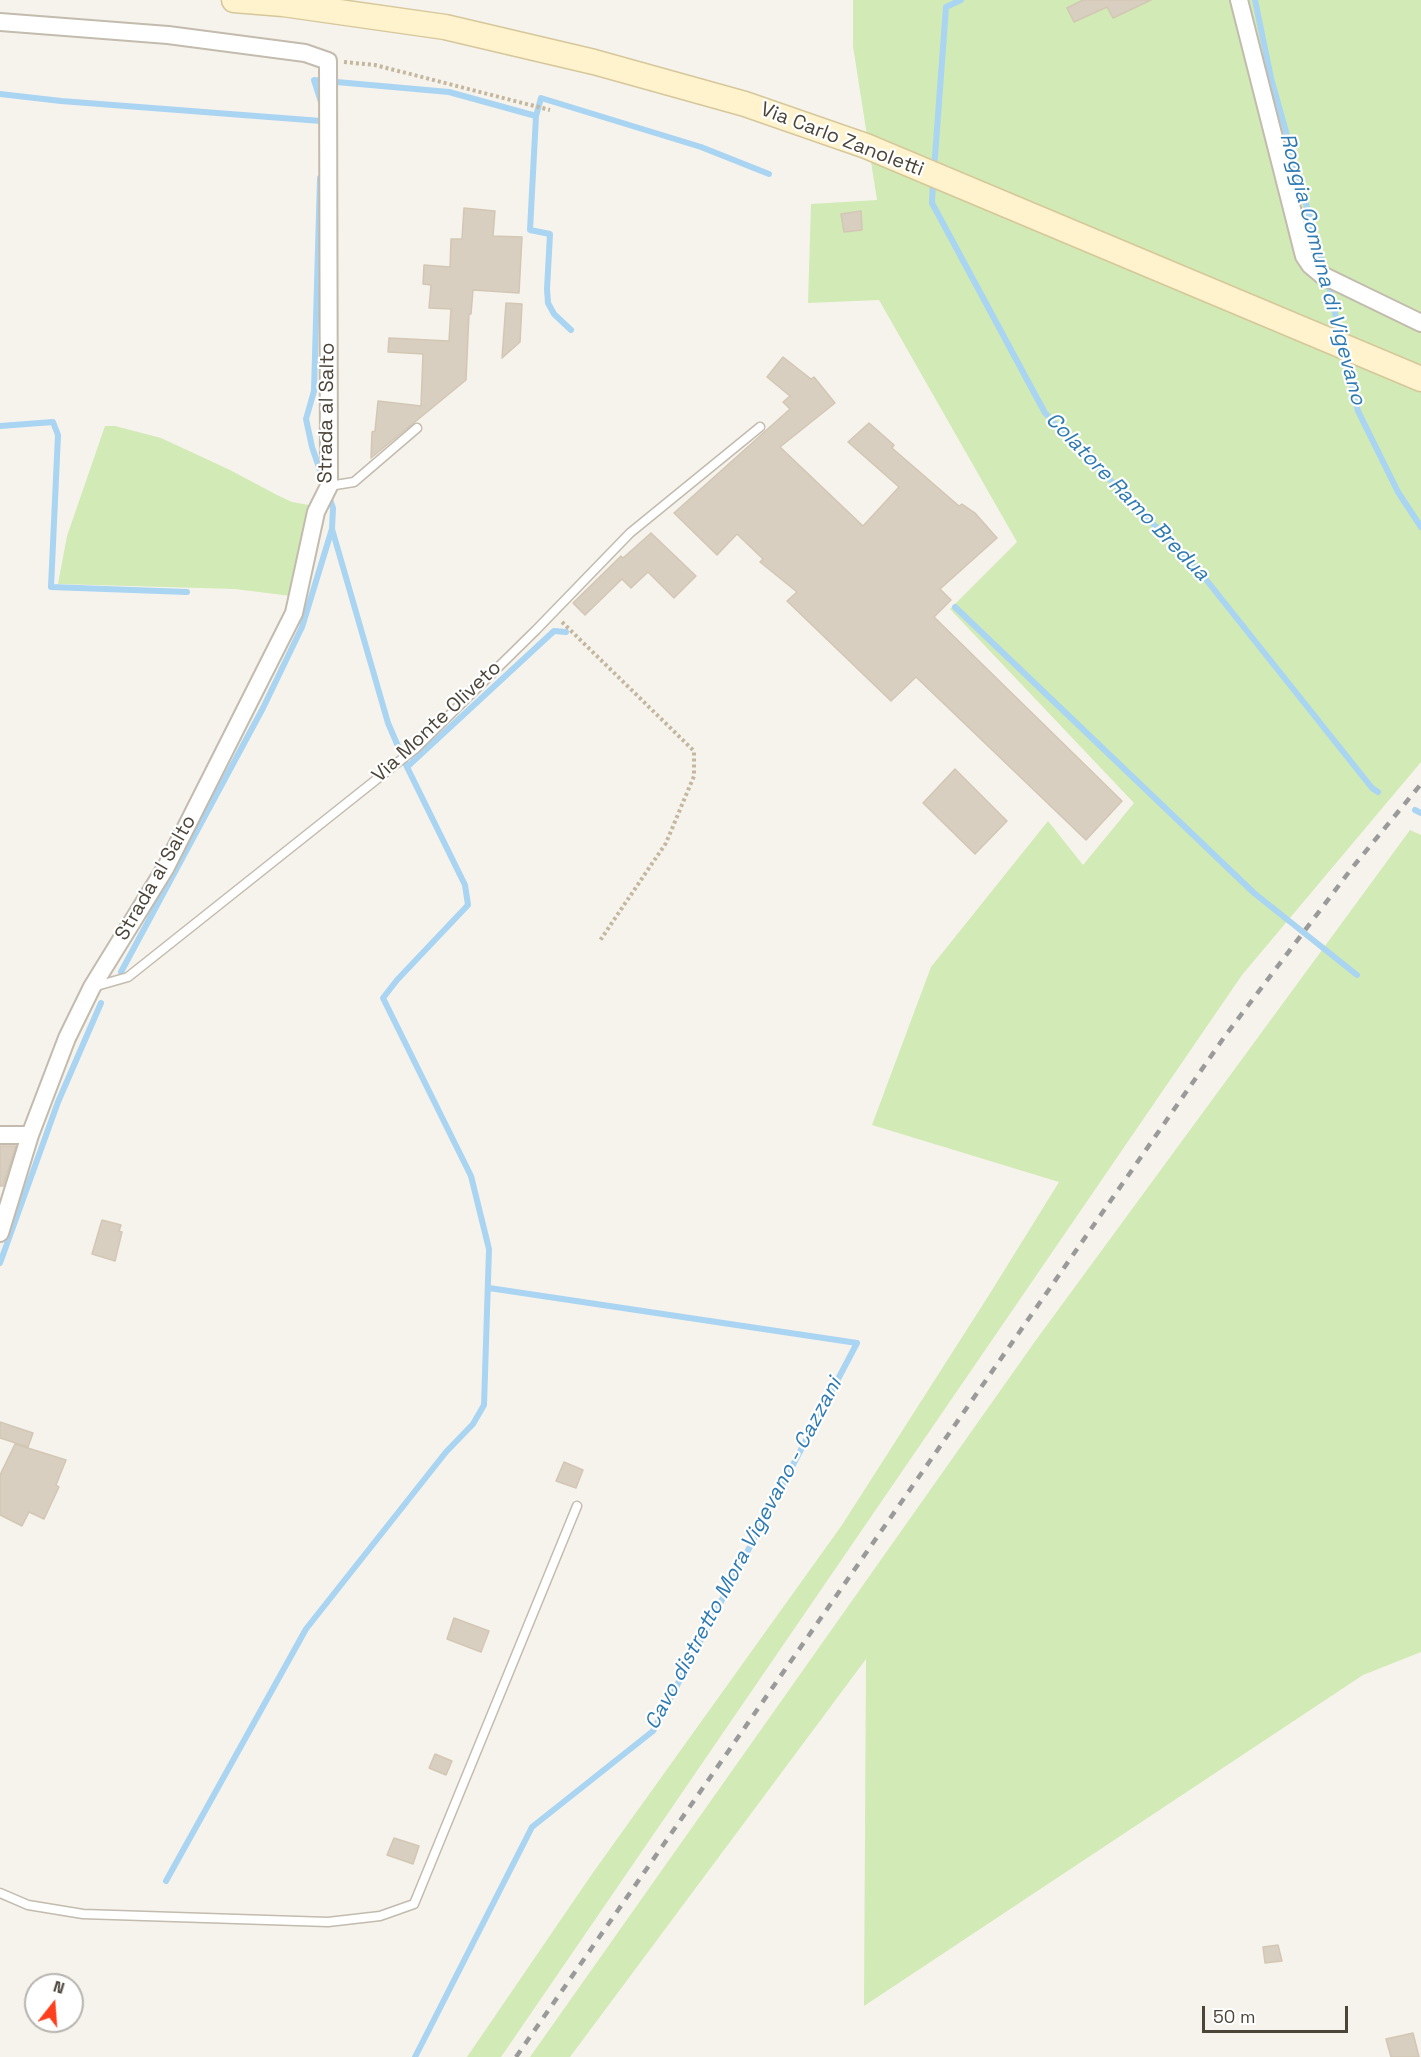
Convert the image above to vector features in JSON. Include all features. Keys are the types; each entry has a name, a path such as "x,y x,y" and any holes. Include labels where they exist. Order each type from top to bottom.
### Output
{"main road":[{"name":"Via Carlo Zanoletti","path":"234,0 283,4 445,27 594,62 745,104 866,146 1421,380"}],"street":[{"path":"1239,0 1304,256 1311,265 1328,278 1421,323"},
{"path":"0,22 168,35 305,52 328,74"},
{"name":"Strada al Salto","path":"0,1233 30,1135 67,1038 92,987 166,867 294,613 316,512 327,491 328,74"},
{"path":"0,1135 30,1135"}],"lane":[{"name":"Via Monte Oliveto","path":"92,987 128,977 410,753 553,613 630,533 760,427"},
{"path":"327,491 354,482 417,428"},
{"path":"0,1893 28,1905 83,1914 328,1922 380,1916 414,1904 577,1506"}],"path":[{"path":"328,74 375,65 548,110"},
{"path":"553,613 693,751 694,776 666,843 599,942"}],"green space":[{"path":"853,0 1421,0 1421,762 1242,975 501,2057 467,2057 592,1874 842,1525 1059,1182 872,1125 931,967 1048,821 1083,865 1134,803 950,609 1017,542 879,300 808,303 811,204 877,200 853,46"},
{"path":"105,426 115,426 161,438 292,502 309,505 291,596 235,589 58,584 67,536"},
{"path":"1410,830 1421,835 1421,1652 1363,1675 864,2006 866,1659 570,2057 530,2057 1036,1340"}],"building":[{"path":"1083,0 1151,0 1113,18 1107,7 1074,22 1067,8"},
{"path":"464,208 495,211 493,236 522,237 519,293 473,290 471,314 469,314 466,380 371,458 372,432 375,431 378,401 421,406 423,354 388,352 389,338 449,341 451,309 429,308 431,285 423,284 424,265 450,267 451,239 462,239"},
{"path":"861,211 862,230 844,232 841,214"},
{"path":"506,303 522,304 520,342 502,358"},
{"path":"783,357 811,379 814,377 835,403 780,447 863,526 899,487 848,442 869,423 894,445 892,448 959,506 962,504 975,513 997,538 940,589 951,600 934,617 1122,801 1086,840 916,677 891,701 787,601 797,592 760,562 763,559 737,534 717,555 674,513 790,409 783,402 790,396 767,377"},
{"path":"651,533 696,576 674,598 648,572 631,588 622,579 585,615 573,603 621,556 623,558"},
{"path":"955,769 1007,821 975,854 923,803"},
{"path":"0,1146 16,1146 3,1186 0,1186"},
{"path":"102,1220 121,1225 119,1231 122,1232 115,1261 92,1254"},
{"path":"0,1422 33,1433 28,1447 0,1438"},
{"path":"15,1444 66,1460 56,1485 59,1487 44,1519 29,1512 22,1526 0,1515 0,1475"},
{"path":"564,1462 583,1470 576,1488 556,1481"},
{"path":"454,1618 489,1631 481,1652 447,1639"},
{"path":"435,1754 452,1761 446,1775 429,1768"},
{"path":"394,1838 419,1846 413,1864 387,1855"},
{"path":"1278,1945 1282,1961 1265,1963 1263,1947"},
{"path":"1413,2033 1419,2057 1391,2057 1386,2039"}],"waterway":[{"name":"Colatore Ramo Bredua","path":"934,170 946,7 961,0"},
{"name":"Roggia Comuna di Vigevano","path":"1255,0 1271,78 1325,272"},
{"name":"Cavo distretto Mora Vigevano - Cazzani","path":"321,102 314,80 449,92 536,116 541,98 701,147 769,174"},
{"name":"Cavo distretto Mora Vigevano - Cazzani","path":"0,94 61,101 321,121"},
{"name":"Cavo distretto Mora Vigevano - Cazzani","path":"536,116 530,230 550,234 548,303 554,314 571,330"},
{"name":"Cavo distretto Mora Vigevano - Cazzani","path":"320,178 314,391 306,419 312,447 323,479"},
{"name":"Colatore Ramo Bredua","path":"933,180 932,203 1045,413 1200,572 1372,788 1378,792"},
{"name":"Roggia Comuna di Vigevano","path":"1328,282 1341,339"},
{"name":"Roggia Comuna di Vigevano","path":"1345,355 1358,411 1398,492 1421,527"},
{"name":"Cavo distretto Mora Vigevano - Cazzani","path":"0,426 53,422 58,435 51,587 187,592"},
{"name":"Cavo distretto Mora Vigevano - Cazzani","path":"121,972 263,708 302,627 332,529 333,508 328,494"},
{"name":"Cavo distretto Mora Vigevano - Cazzani","path":"166,1881 306,1629 446,1452 473,1424 484,1405 489,1249 471,1176 383,998 397,980 468,905 465,885 388,723 332,529"},
{"path":"955,607 1254,893 1357,975"},
{"name":"Cavo distretto Mora Vigevano - Cazzani","path":"407,767 554,631 566,632"},
{"name":"Colatore Ramo Bredua","path":"1415,810 1421,813"},
{"path":"0,1263 58,1102 101,1003"},
{"name":"Cavo distretto Mora Vigevano - Cazzani","path":"415,2057 532,1827 653,1731 857,1343 489,1288"}],"railway":[{"path":"516,2057 1225,1036 1352,868 1421,784"}]}
